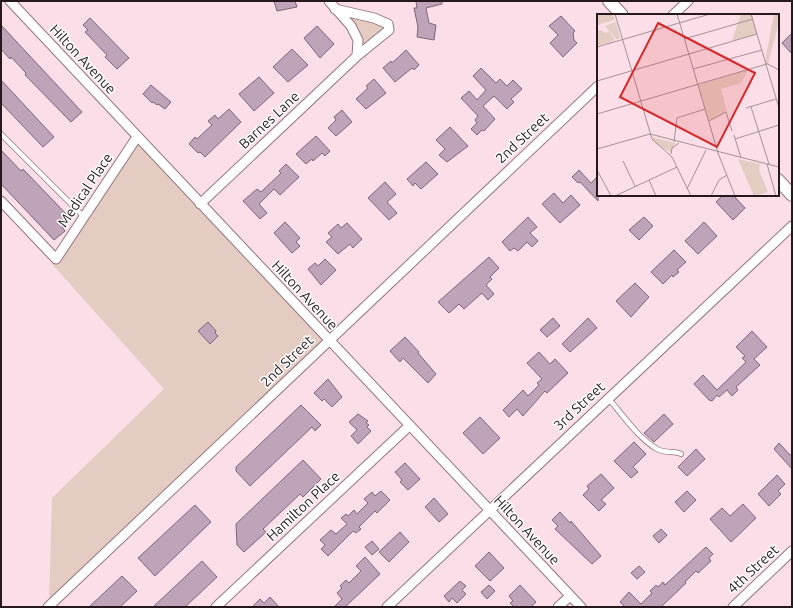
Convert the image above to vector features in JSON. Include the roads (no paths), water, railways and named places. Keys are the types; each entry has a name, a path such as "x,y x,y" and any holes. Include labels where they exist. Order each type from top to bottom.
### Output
{"street":[{"name":"Hilton Avenue","path":"10,1 581,607"},
{"path":"329,1 351,26 358,40 357,56"},
{"path":"609,1 621,14"},
{"path":"674,14 688,1"},
{"name":"Barnes Lane","path":"200,204 357,56 389,30 388,24 374,18 335,8"},
{"name":"2nd Street","path":"48,607 597,87"},
{"name":"Medical Place","path":"1,201 56,259 137,137"},
{"path":"779,181 792,195"},
{"name":"3rd Street","path":"387,607 792,226"},
{"name":"Hamilton Place","path":"216,607 409,426"},
{"name":"4th Street","path":"733,607 792,552"},
{"path":"558,607 570,596"}],"lane":[{"path":"1,134 84,217"},
{"path":"608,398 646,441 655,448 661,451 678,452 681,454"}]}
